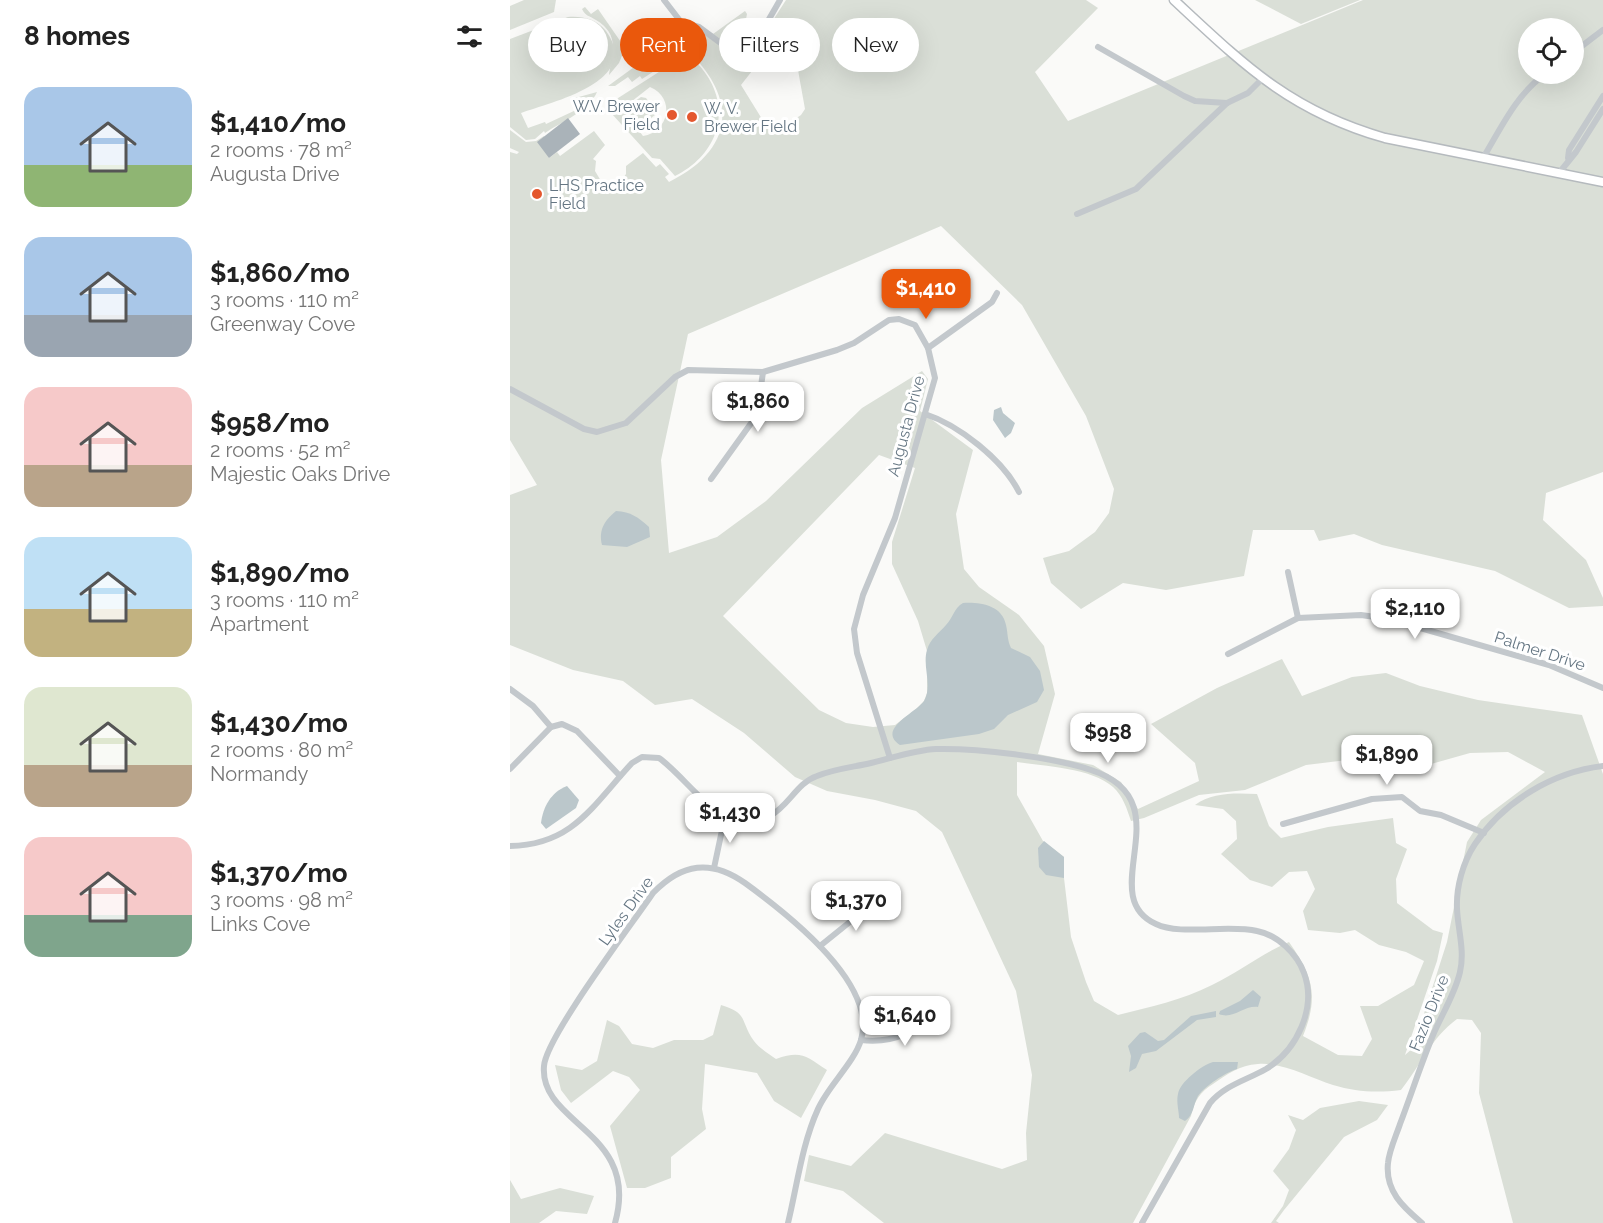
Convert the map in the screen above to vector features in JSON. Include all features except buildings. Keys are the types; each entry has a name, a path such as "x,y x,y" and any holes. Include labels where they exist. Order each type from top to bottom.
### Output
{"main road":[{"path":"1174,0 1262,79 1311,110 1356,130 1603,182"}],"street":[{"path":"664,0 681,22 699,27 745,61 780,0"},
{"path":"1584,44 1603,30"},
{"path":"1098,46 1195,101 1227,103"},
{"path":"1077,214 1136,189 1227,103 1248,93 1262,79"},
{"path":"1483,158 1519,98 1530,84"},
{"path":"1568,159 1569,150 1603,96"},
{"path":"1559,173 1568,159 1576,152 1603,109"},
{"path":"928,348 992,302 997,294"},
{"name":"Augusta Drive","path":"510,389 584,429 597,432 626,423 675,377 688,370 764,372 854,343 889,320 899,319 915,325 928,348 935,378 895,518 863,595 854,629 856,653 890,758"},
{"path":"711,479 757,415 764,372"},
{"path":"925,414 937,418 998,461 1011,476 1019,492"},
{"path":"1288,572 1298,618"},
{"name":"Palmer Drive","path":"1228,654 1298,618 1361,615 1389,619 1550,665 1603,688"},
{"path":"510,689 533,706 551,727"},
{"path":"510,769 551,727 562,724 573,727 620,776"},
{"path":"510,846 530,846 548,841 573,828 638,759 659,758 718,812 734,820 761,819 778,812 814,776 933,749 962,749 1073,765 1101,774 1120,787 1136,815 1138,828 1130,891 1132,902 1144,917 1161,927 1257,930 1284,945 1300,963 1310,1001 1301,1029 1275,1062 1224,1089 1210,1103 1142,1223"},
{"name":"Fazio Drive","path":"1422,1223 1400,1203 1390,1188 1388,1161 1432,1036 1460,974 1462,953 1457,896 1466,860 1484,833 1512,805 1549,779 1584,768 1603,766"},
{"path":"1282,824 1372,799 1402,797 1420,811 1441,815 1484,833"},
{"path":"725,816 714,868 729,873 746,884 820,946 840,968 860,1002 861,1040 828,1089 815,1116 788,1223"},
{"name":"Lyles Drive","path":"615,1223 619,1196 610,1160 598,1140 554,1101 544,1077 545,1058 564,1024 653,892 672,875 697,867 714,868"},
{"path":"820,946 851,921 886,907"},
{"path":"861,1040 885,1040 908,1034 924,1022 931,1013"}],"shaded area":[{"path":"524,0 556,0 554,12 539,18 528,18 528,23 510,30 510,6"},
{"path":"786,0 1086,0 1098,8 1035,72 1068,121 1363,0 1603,0 1603,472 1546,493 1543,520 1586,560 1603,598 1603,606 1569,608 1495,571 1382,545 1354,534 1319,541 1314,530 1253,530 1244,576 1166,590 1123,583 1081,609 1051,583 1043,558 1069,551 1095,532 1109,513 1114,489 1086,416 1022,305 941,226 688,334 661,460 669,553 717,537 766,501 862,408 922,371 928,379 920,411 973,450 956,514 964,569 979,587 1019,615 1044,646 1055,694 1038,754 1093,765 1121,782 1138,809 1199,781 1195,763 1151,724 1217,688 1282,659 1302,696 1352,677 1386,673 1420,686 1478,700 1582,715 1603,774 1603,1223 1513,1223 1479,1093 1481,1033 1472,1020 1457,1019 1433,1043 1401,1090 1375,1092 1350,1089 1287,1068 1267,1064 1239,1068 1208,1087 1198,1097 1191,1116 1133,1223 884,1223 843,1191 804,1181 809,1155 851,1166 885,1133 1002,1169 1027,1160 1026,1133 1032,1075 1016,991 942,832 916,811 827,791 795,777 744,733 692,699 655,705 623,681 573,670 510,645 510,495 537,485 510,440 510,152 517,154 519,152 510,148 510,130 526,142 536,141 544,136 549,158 557,152 560,156 594,131 605,145 593,159 596,161 595,171 601,181 615,183 621,180 626,174 626,166 643,153 656,167 660,164 669,174 665,177 669,182 691,169 707,155 717,139 722,122 721,105 715,87 706,72 707,35 719,41 719,72 751,72 741,85 762,119 789,123 801,115 805,109 798,72 820,72 820,18 774,18","holes":["879,455 915,468 892,542 892,564 918,621 927,651 927,693 924,701 895,725 873,727 846,723 819,710 723,616","1508,752 1545,772 1481,820 1467,842 1447,942 1413,1048 1405,1055 1437,961 1443,933 1433,930 1397,903 1396,879 1407,849 1396,843 1393,818 1328,827 1281,838 1269,826 1257,794 1217,796 1195,805 1223,809 1236,821 1237,839 1221,854 1250,880 1272,887 1289,872 1307,871 1315,889 1303,911 1308,930 1340,933 1355,930 1379,945 1406,952 1424,961 1414,985 1378,1006 1360,1006 1372,1039 1362,1056 1338,1055 1303,1036 1311,1009 1311,987 1304,965 1289,942 1212,985 1166,1003 1118,1015 1094,1001 1071,937 1064,878 1064,857 1043,841 1017,795 1017,762 1081,772 1113,787 1122,799 1131,821 1144,818 1199,795 1245,790 1306,765 1372,757 1424,766 1470,753"]},
{"path":"1255,0 1360,0 1301,24"},
{"path":"585,7 591,14 598,9 604,18 592,18 582,9"},
{"path":"745,11 747,14 746,18 735,18"},
{"path":"608,23 620,41 620,60 609,75 613,46"},
{"path":"719,30 719,38 713,34"},
{"path":"528,32 528,72 606,72 589,87 571,96 521,113 528,128 545,122 546,124 576,110 575,98 597,92 588,105 545,133 544,131 535,139 526,140 510,127 510,39"},
{"path":"608,36 614,49 613,64 608,70"},
{"path":"627,72 653,72 642,79 640,76 632,82 628,77 615,86 608,86"},
{"name":"W. V. Brewer Field","path":"659,72 704,72 715,92 718,106 715,134 709,147 689,168 675,176 660,159 652,158 612,114 615,100","holes":["650,87 664,99 666,114 663,122 652,133 643,136 622,109"]},
{"path":"641,97 646,98 656,111 655,115 642,125 637,125 626,107"},
{"path":"1001,407 1003,413 1015,423 1011,433 1005,438 993,420 994,410"},
{"path":"616,511 630,514 641,520 649,527 650,537 627,547 602,545 603,526"},
{"path":"963,603 983,604 1000,613 1004,618 1011,648 1030,657 1040,671 1044,690 1037,702 1008,715 994,729 979,734 900,745 892,733 895,727 920,706 927,695 928,646"},
{"path":"567,786 579,800 576,808 546,829 541,823 546,806 556,792"},
{"path":"1044,841 1064,857 1064,878 1046,875 1039,867 1038,848"},
{"path":"1253,990 1261,997 1258,1007 1229,1015 1219,1014 1220,1011 1240,1001"},
{"path":"721,1005 736,1011 743,1019 756,1044 776,1059 792,1055 803,1056 827,1070 801,1118 774,1101 757,1073 705,1064 702,1109 706,1129 671,1157 671,1178 645,1188 627,1188 610,1126 640,1090 629,1077 613,1071 571,1103 561,1090 555,1065 582,1070 597,1061 607,1020 619,1026 632,1044 653,1048 674,1040 703,1040 713,1035"},
{"path":"1216,1011 1216,1017 1197,1020 1156,1051 1142,1054 1136,1068 1129,1072 1131,1056 1128,1046 1140,1033 1145,1032 1158,1041 1164,1040 1191,1016"},
{"path":"1213,1062 1238,1062 1237,1069 1216,1080 1201,1092 1188,1119 1185,1121 1179,1118 1177,1100 1183,1084 1192,1075"},
{"path":"1359,1101 1388,1105 1377,1120 1344,1137 1284,1210 1276,1221 1279,1223 1271,1223 1283,1206 1289,1190 1273,1171 1289,1149 1296,1130 1288,1115 1303,1120 1320,1108"},
{"path":"510,1180 521,1199 560,1188 594,1196 587,1214 556,1211 539,1223 510,1223"}],"place":[{"name":"W.V. Brewer Field","path":"672,115"},
{"name":"W. V. Brewer Field","path":"692,117"},
{"name":"LHS Practice Field","path":"537,194"}]}
